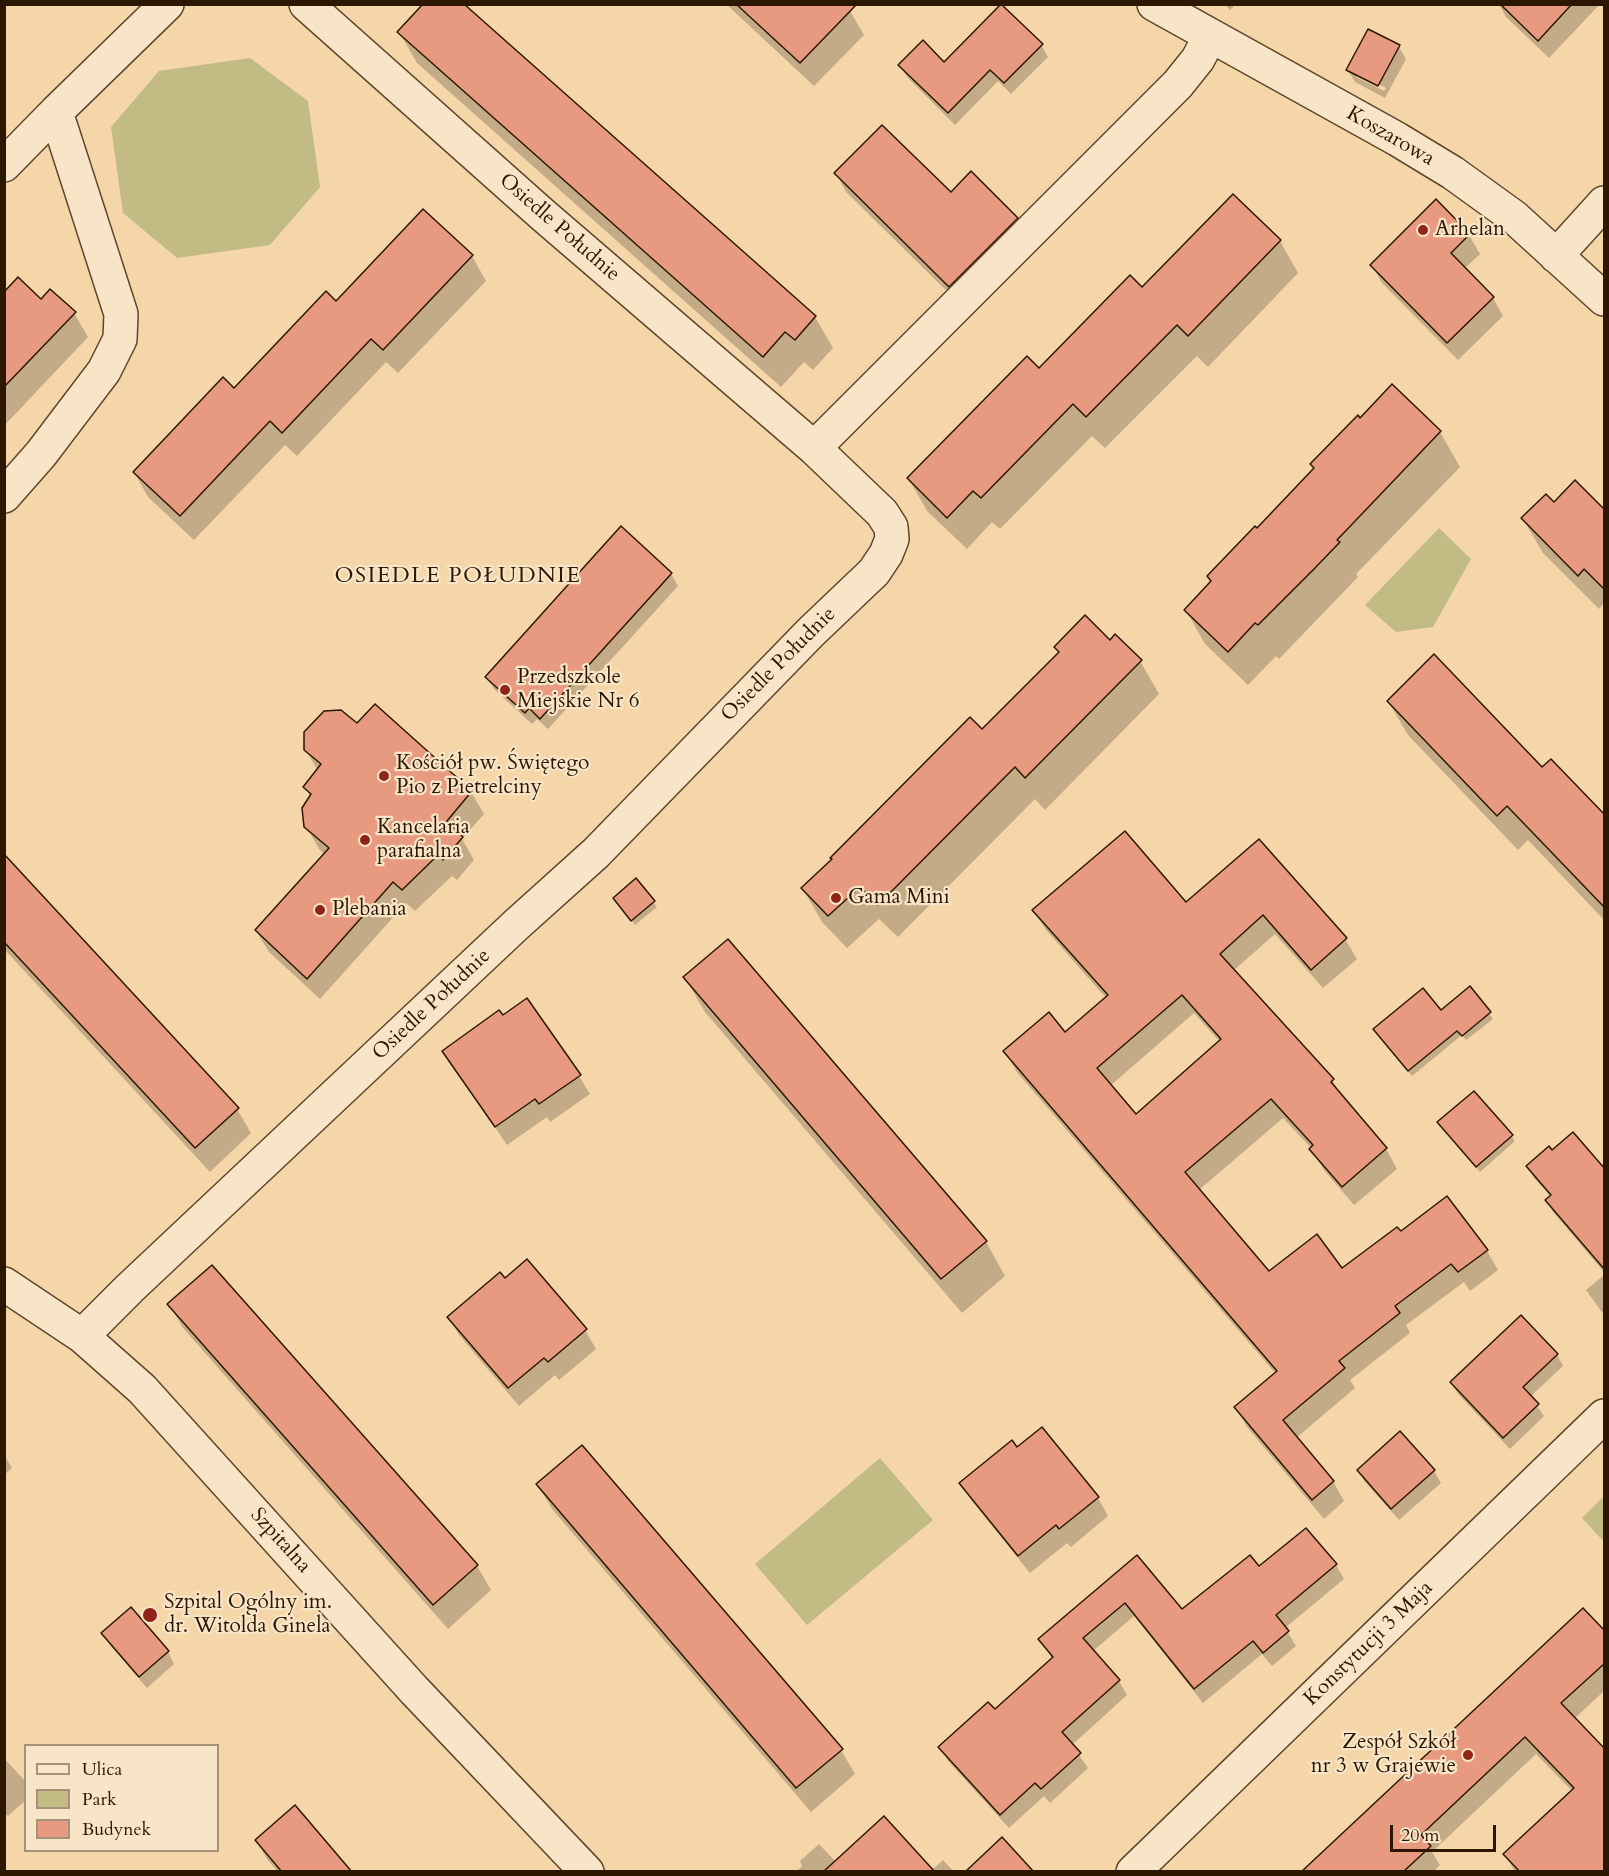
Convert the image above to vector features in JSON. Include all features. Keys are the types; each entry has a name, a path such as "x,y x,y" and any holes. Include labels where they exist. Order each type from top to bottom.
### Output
{"street":[{"path":"4,165 167,4"},
{"name":"Osiedle Południe","path":"82,1336 516,925 596,853 811,632 874,572 892,540 891,527 882,513 813,448 570,238 306,4"},
{"name":"Koszarowa","path":"1154,4 1397,139 1453,173 1514,217 1605,299"},
{"path":"813,448 1178,84 1198,59 1210,36"},
{"path":"4,496 41,454 104,371 120,339 121,314 56,112"},
{"path":"1556,256 1605,203"},
{"name":"Szpitalna","path":"4,1284 82,1336 142,1389 414,1690 587,1872"},
{"name":"Konstytucji 3 Maja","path":"1133,1872 1598,1435"}],"green space":[{"path":"250,58 308,101 320,187 270,245 177,258 123,213 111,127 159,71"},
{"path":"1439,528 1471,559 1433,627 1396,632 1365,605"},
{"path":"880,1458 933,1520 807,1625 755,1564"},
{"path":"1604,1496 1604,1542 1582,1518"}],"building":[{"path":"423,4 464,4 816,316 795,340 785,332 763,357 397,32"},
{"path":"736,4 857,4 800,63"},
{"path":"1001,4 1043,44 1004,83 990,70 948,113 898,65 923,40 944,62"},
{"path":"1500,4 1572,4 1538,41"},
{"path":"1368,29 1400,45 1378,86 1346,70"},
{"path":"882,125 951,192 971,171 1018,218 949,287 834,173"},
{"path":"1233,194 1281,240 1188,336 1177,325 1086,417 1073,404 981,498 973,491 947,518 907,478 1027,356 1039,368 1130,275 1142,287"},
{"path":"1436,199 1470,234 1451,253 1494,297 1447,343 1370,265"},
{"path":"423,209 473,255 383,350 371,339 282,433 270,421 180,516 133,472 223,377 234,388 326,291 336,301"},
{"path":"18,277 41,299 50,289 76,312 4,387 4,292"},
{"path":"1392,384 1441,431 1337,540 1340,542 1314,569 1258,625 1255,623 1228,652 1184,610 1211,581 1207,576 1314,468 1310,464 1358,415 1360,418"},
{"path":"1575,480 1605,510 1605,590 1584,569 1578,576 1521,518 1546,494 1554,502"},
{"path":"621,526 672,573 540,719 529,708 525,713 485,677"},
{"path":"1085,615 1110,640 1115,634 1142,660 1025,778 1015,767 878,905 860,887 828,916 801,888 970,717 982,729 1059,652 1054,647"},
{"path":"1434,654 1542,767 1551,759 1605,815 1605,908 1507,806 1497,816 1387,701"},
{"path":"375,704 472,791 447,821 463,837 443,860 438,855 402,890 393,882 307,979 255,930 329,848 304,827 302,808 311,794 303,787 321,764 304,750 304,732 324,711 341,710 357,723"},
{"path":"1125,831 1186,902 1259,839 1347,938 1311,970 1263,915 1220,954 1334,1079 1331,1082 1387,1148 1342,1187 1309,1149 1313,1145 1271,1099 1185,1172 1269,1271 1317,1234 1342,1268 1397,1227 1401,1231 1447,1196 1488,1250 1458,1272 1451,1264 1395,1306 1400,1313 1339,1361 1345,1368 1283,1420 1334,1481 1312,1500 1234,1407 1277,1371 1003,1051 1049,1012 1065,1032 1108,995 1032,910","holes":["1182,995 1221,1039 1136,1114 1097,1068"]},
{"path":"4,854 239,1108 195,1148 4,942"},
{"path":"636,878 655,901 631,921 613,898"},
{"path":"728,939 987,1241 941,1279 683,977"},
{"path":"1470,986 1491,1012 1462,1036 1457,1031 1408,1071 1373,1029 1423,988 1441,1010"},
{"path":"527,998 581,1075 539,1104 535,1099 495,1127 442,1051 499,1010 503,1015"},
{"path":"1474,1091 1513,1135 1476,1167 1437,1122"},
{"path":"1573,1132 1605,1169 1605,1270 1545,1200 1551,1195 1526,1166 1549,1146 1552,1150"},
{"path":"527,1259 587,1329 548,1362 544,1358 508,1388 447,1317 500,1272 505,1278"},
{"path":"212,1265 478,1565 433,1605 167,1304"},
{"path":"1521,1315 1558,1354 1523,1387 1539,1404 1503,1438 1450,1382"},
{"path":"1042,1427 1099,1497 1059,1529 1056,1525 1018,1556 959,1483 1012,1440 1017,1447"},
{"path":"1400,1431 1435,1470 1391,1509 1357,1470"},
{"path":"582,1445 843,1749 796,1788 536,1484"},
{"path":"1306,1528 1337,1564 1276,1615 1289,1631 1263,1653 1253,1641 1194,1689 1125,1603 1083,1638 1120,1680 1062,1732 1081,1753 1041,1789 1035,1783 1000,1815 938,1747 988,1702 995,1709 1053,1657 1038,1639 1137,1555 1182,1609 1250,1555 1259,1566"},
{"path":"131,1607 169,1651 139,1677 101,1633"},
{"path":"1583,1608 1605,1631 1605,1663 1561,1703 1605,1749 1605,1872 1520,1872 1503,1854 1574,1788 1525,1737 1421,1835 1431,1846 1403,1872 1301,1872"},
{"path":"295,1805 352,1872 282,1872 255,1840"},
{"path":"884,1816 935,1872 823,1872"},
{"path":"1002,1837 1034,1872 965,1872"}],"place":[{"name":"Arhelan","path":"1423,230"},
{"name":"Przedszkole Miejskie Nr 6","path":"505,690"},
{"name":"Kościół pw. Świętego Pio z Pietrelciny","path":"384,776"},
{"name":"Kancelaria parafialna","path":"365,840"},
{"name":"Gama Mini","path":"836,898"},
{"name":"Plebania","path":"320,910"},
{"name":"Szpital Ogólny im. dr. Witolda Ginela","path":"150,1615"},
{"name":"Zespół Szkół nr 3 w Grajewie","path":"1468,1755"}],"district":[{"name":"OSIEDLE POŁUDNIE","path":"458,577"}]}
